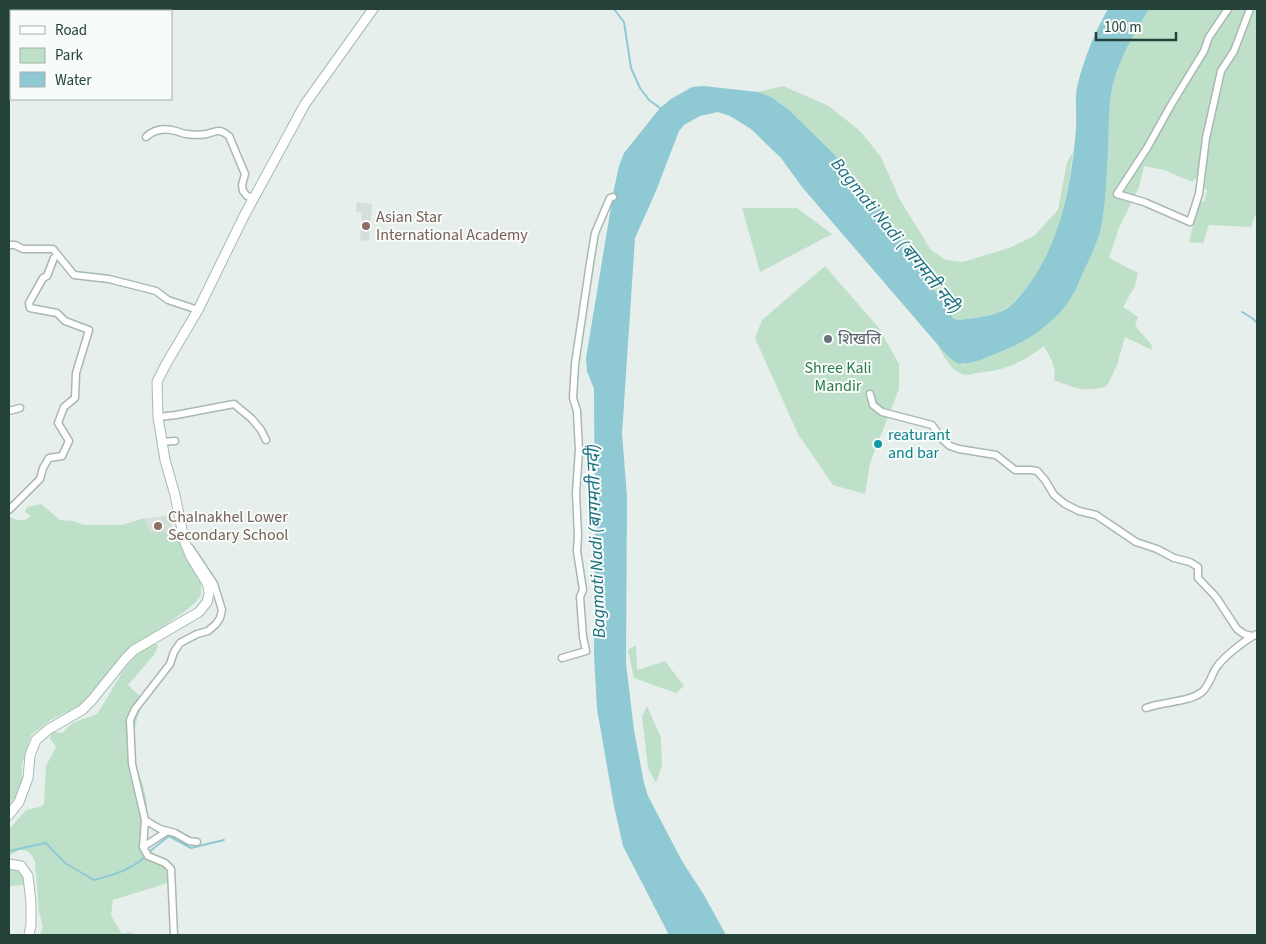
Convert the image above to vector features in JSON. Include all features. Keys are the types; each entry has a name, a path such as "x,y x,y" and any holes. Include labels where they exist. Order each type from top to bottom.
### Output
{"main road":[{"path":"9,815 20,802 28,778 30,755 36,740 49,729 82,710 125,658 134,650 199,612 209,596 208,585 194,562 184,540 175,495 161,442 157,382 198,310 254,198 310,97 373,9"},
{"path":"9,864 21,866 28,876 32,913 29,935"}],"street":[{"path":"1228,9 1209,37 1204,51 1147,148 1117,194 1144,202 1190,222 1199,194 1206,138 1221,71 1234,51 1250,9"},
{"path":"146,137 152,131 164,129 174,130 185,135 207,134 215,130 225,133 229,136 245,174 242,185 243,191 247,196 254,198"},
{"path":"562,658 586,652 580,597 583,590 577,551 576,493 579,450 577,411 573,398 578,340 595,233 610,198 613,197"},
{"path":"9,245 15,245 24,249 53,249 74,275 109,279 156,291 168,300 198,310"},
{"path":"9,510 40,479 43,468 49,458 62,456 69,441 58,422 64,407 75,398 76,373 89,330 65,321 57,313 30,308 29,303 43,278 47,276 57,254"},
{"path":"870,394 873,405 882,412 932,425 942,439 956,448 996,455 1015,470 1037,472 1045,480 1054,496 1065,504 1079,511 1096,515 1136,542 1194,564 1198,567 1198,578 1216,597 1237,630 1244,634 1255,635"},
{"path":"158,416 176,415 234,404 252,419 266,440"},
{"path":"9,411 20,408"},
{"path":"161,442 176,441"},
{"path":"174,935 170,869 165,863 148,856 143,847 145,820 132,764 130,720 135,710 170,664 174,652 180,643 197,634 208,631 220,618 222,610 214,584 184,540"},
{"path":"1146,708 1192,698 1200,693 1208,684 1220,662 1255,635"},
{"path":"145,820 160,830 175,833 189,841 197,842"},
{"path":"143,847 166,832"}],"shaded area":[{"name":"Asian Star International Academy","path":"357,202 372,204 369,241 360,240 362,213 356,212"},
{"name":"Chalnakhel Lower Secondary School","path":"170,515 173,534 146,538 143,519"}],"green space":[{"path":"21,9 73,9 72,10"},
{"path":"1149,9 1257,9 1257,211 1251,227 1209,225 1203,243 1189,242 1199,202 1204,202 1207,190 1203,188 1206,179 1198,176 1192,182 1164,170 1144,166 1139,187 1119,228 1109,258 1138,273 1135,286 1123,307 1138,317 1135,326 1151,344 1152,350 1125,337 1117,365 1107,386 1092,389 1074,387 1054,380 1054,366 1044,346 1028,357 1004,368 967,375 958,372 947,362 938,345 955,362 963,365 989,357 1073,296 1101,227 1108,150 1109,111 1113,84 1118,67 1131,39"},
{"path":"783,86 829,106 861,132 881,157 900,200 931,250 946,260 963,262 1009,248 1034,236 1058,210 1067,162 1073,152 1063,210 1057,230 1041,268 1030,284 1011,305 1001,311 977,318 958,320 953,318 882,212 833,153 788,109 771,97 758,92"},
{"path":"742,208 797,208 832,234 760,272"},
{"name":"Shree Kali Mandir","path":"825,266 879,328 899,364 899,389 870,463 865,494 833,485 798,434 755,338 762,320"},
{"path":"41,504 60,520 73,521 84,525 122,525 144,518 151,533 163,529 166,535 175,532 201,583 201,595 184,612 137,644 86,702 51,720 31,735 22,764 22,788 9,805 9,516 17,520 29,518 31,516 25,512 27,507"},
{"path":"153,644 158,646 154,655 128,685 145,701 136,722 134,754 146,799 147,847 168,862 173,872 174,881 113,900 111,915 122,934 131,932 133,935 40,935 43,927 39,912 35,862 31,854 25,850 19,850 9,856 9,829 26,810 40,807 44,804 46,766 56,747 50,739 51,734 54,732 63,733 75,722 98,713 123,671 138,653"},
{"path":"636,645 637,670 665,661 684,686 676,693 634,678 628,650"},
{"path":"647,706 661,738 662,765 656,783 648,768 642,716"},
{"path":"15,868 22,871 24,885 9,886 9,869"}],"water":[{"name":"Bagmati Nadi (बागमती नदी)","path":"1108,9 1149,9 1124,54 1111,92 1104,209 1096,244 1073,295 1065,307 1049,323 1031,337 1010,348 967,364 957,363 944,352 802,187 781,158 751,129 730,116 718,112 700,116 684,125 679,131 656,191 635,238 622,434 627,496 626,663 634,730 648,796 682,861 704,895 726,935 669,935 623,846 597,709 594,655 594,389 587,371 586,358 614,189 624,153 660,108 692,87 703,86 758,92 771,97 788,109 833,153 882,212 953,318 958,320 994,314 1009,307 1025,290 1037,273 1055,234 1062,213 1071,170 1076,128 1078,83 1091,44"}],"waterway":[{"path":"614,9 624,22 631,68 640,88 649,100 660,108"},
{"path":"1242,312 1257,323"},
{"path":"149,852 169,836 191,848 224,840"},
{"path":"9,851 46,843 65,863 94,880 115,874 146,856"}],"place":[{"name":"Asian Star International Academy","path":"366,226"},
{"name":"शिखलि","path":"828,339"},
{"name":"reaturant and bar","path":"878,444"},
{"name":"Chalnakhel Lower Secondary School","path":"158,526"}]}
